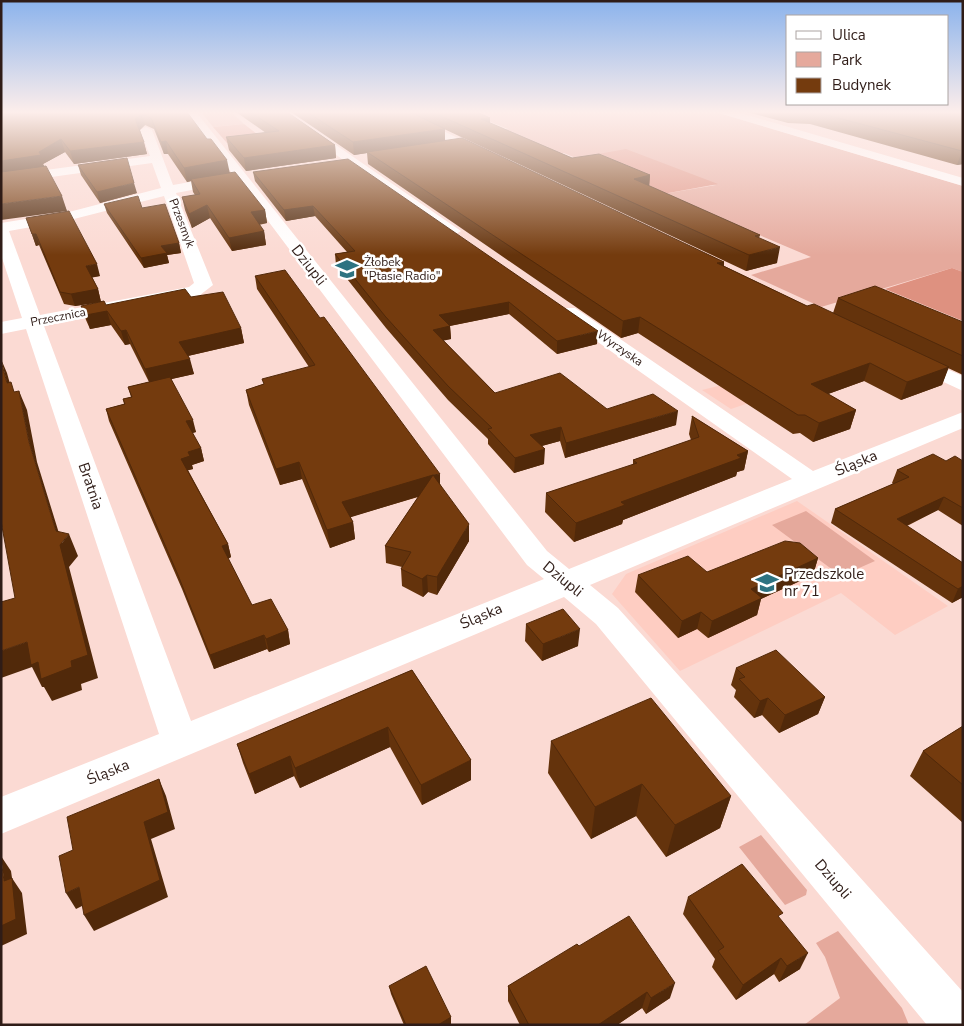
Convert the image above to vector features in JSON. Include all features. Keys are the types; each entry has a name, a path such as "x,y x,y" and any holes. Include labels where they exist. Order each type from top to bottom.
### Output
{"street":[{"path":"1,180 150,160"},
{"name":"Przesmyk","path":"156,160 204,282 203,287"},
{"name":"Dziupli","path":"235,160 250,176 537,558 607,616 959,1025"},
{"path":"350,160 468,242"},
{"path":"334,164 366,160"},
{"path":"496,160 505,164"},
{"path":"888,160 963,182"},
{"path":"1,229 64,217 169,190 250,176"},
{"name":"Bratnia","path":"1,229 180,742"},
{"name":"Przecznica","path":"1,328 194,291 203,287"},
{"name":"Wyrzyska","path":"558,304 811,481"},
{"path":"900,354 963,384"},
{"name":"Śląska","path":"1,816 565,581 963,418"}],"shaded area":[{"path":"581,160 655,160 718,184 663,194"},
{"path":"952,268 963,272 963,321 885,289"},
{"path":"810,382 731,409 702,390 722,385"},
{"name":"Przedszkole nr 71","path":"797,501 948,606 895,635 841,593 680,671 612,594 626,574"}],"green space":[{"path":"586,160 876,160 963,186 963,272 952,268 821,307 751,275 811,257 663,194 716,185"},
{"path":"806,511 875,561 841,576 772,525"},
{"path":"761,835 807,890 806,895 785,905 739,847"},
{"path":"838,931 902,1008 909,1025 804,1025 840,998 825,957 816,943"}],"building":[{"path":"128,160 134,183 97,192 78,165"},
{"path":"179,160 227,160 184,168"},
{"path":"349,160 598,331 557,341 509,302 439,315 450,326 433,330 495,393 560,373 607,409 653,394 678,411 566,443 561,427 530,435 545,449 515,458 488,429 492,428 448,386 385,316 335,254 355,251 313,206 284,210 253,172"},
{"path":"379,160 508,160 724,262 717,263 807,306 814,304 949,367 907,382 870,363 811,384 856,410 819,423 805,415 798,415 640,317 623,321"},
{"path":"538,160 613,160 650,175 634,179 760,235 755,236 780,247 749,255"},
{"path":"46,166 62,196 1,204 1,172"},
{"path":"235,172 265,210 251,212 264,231 229,238 207,205 189,214 182,197 200,194 191,179"},
{"path":"138,196 142,208 165,204 179,243 161,246 167,253 141,258 104,204"},
{"path":"69,211 97,264 86,266 98,289 71,294 60,292 36,234 32,234 26,218"},
{"path":"285,270 320,318 324,317 440,474 342,502 353,522 327,530 299,462 276,469 246,390 264,384 262,379 315,365 255,276"},
{"path":"875,286 963,322 963,356 838,298"},
{"path":"185,289 191,297 223,292 241,328 179,342 190,359 145,369 126,330 121,331 107,311 86,315 81,306 104,301 106,305"},
{"path":"1,361 7,383 11,382 14,392 19,391 29,442 56,531 69,534 60,545 88,655 71,661 72,667 41,679 38,662 31,665 27,642 1,651 1,602 15,598 1,521"},
{"path":"170,377 193,420 186,421 201,448 188,452 190,456 181,459 228,544 222,546 252,605 271,599 288,630 266,639 264,635 210,655 178,575 106,409 125,404 123,399 132,397 128,387"},
{"path":"692,416 748,451 737,455 741,458 621,502 625,505 576,523 546,493 637,463 633,460 699,437"},
{"path":"933,454 946,461 955,456 963,461 963,508 944,497 897,519 963,563 963,586 958,589 835,509 909,477 897,470"},
{"path":"433,475 469,524 437,577 427,575 422,579 401,569 411,552 385,546"},
{"path":"785,541 800,543 818,558 751,589 762,598 712,621 701,612 682,621 638,575 688,556 707,572"},
{"path":"563,609 580,629 543,644 526,624"},
{"path":"776,650 825,697 785,715 768,698 760,701 739,679 745,677 736,668"},
{"path":"412,670 471,760 421,785 388,727 295,768 290,756 249,774 237,744"},
{"path":"651,698 731,796 675,825 642,784 595,807 551,741"},
{"path":"963,726 963,785 923,751"},
{"path":"159,779 168,812 144,822 160,880 84,915 79,887 66,893 59,856 73,850 67,817"},
{"path":"1,859 4,881 12,878 16,919 1,926"},
{"path":"742,864 783,913 778,916 808,953 787,966 781,958 743,985 718,951 724,947 688,897"},
{"path":"629,916 675,983 651,998 647,992 598,1025 529,1025 508,986 577,944 579,946"},
{"path":"426,966 451,1017 438,1025 406,1025 389,986"}],"place":[{"name":"Żłobek \"Ptasie Radio\"","path":"347,269"},
{"name":"Przedszkole nr 71","path":"767,583"}]}
